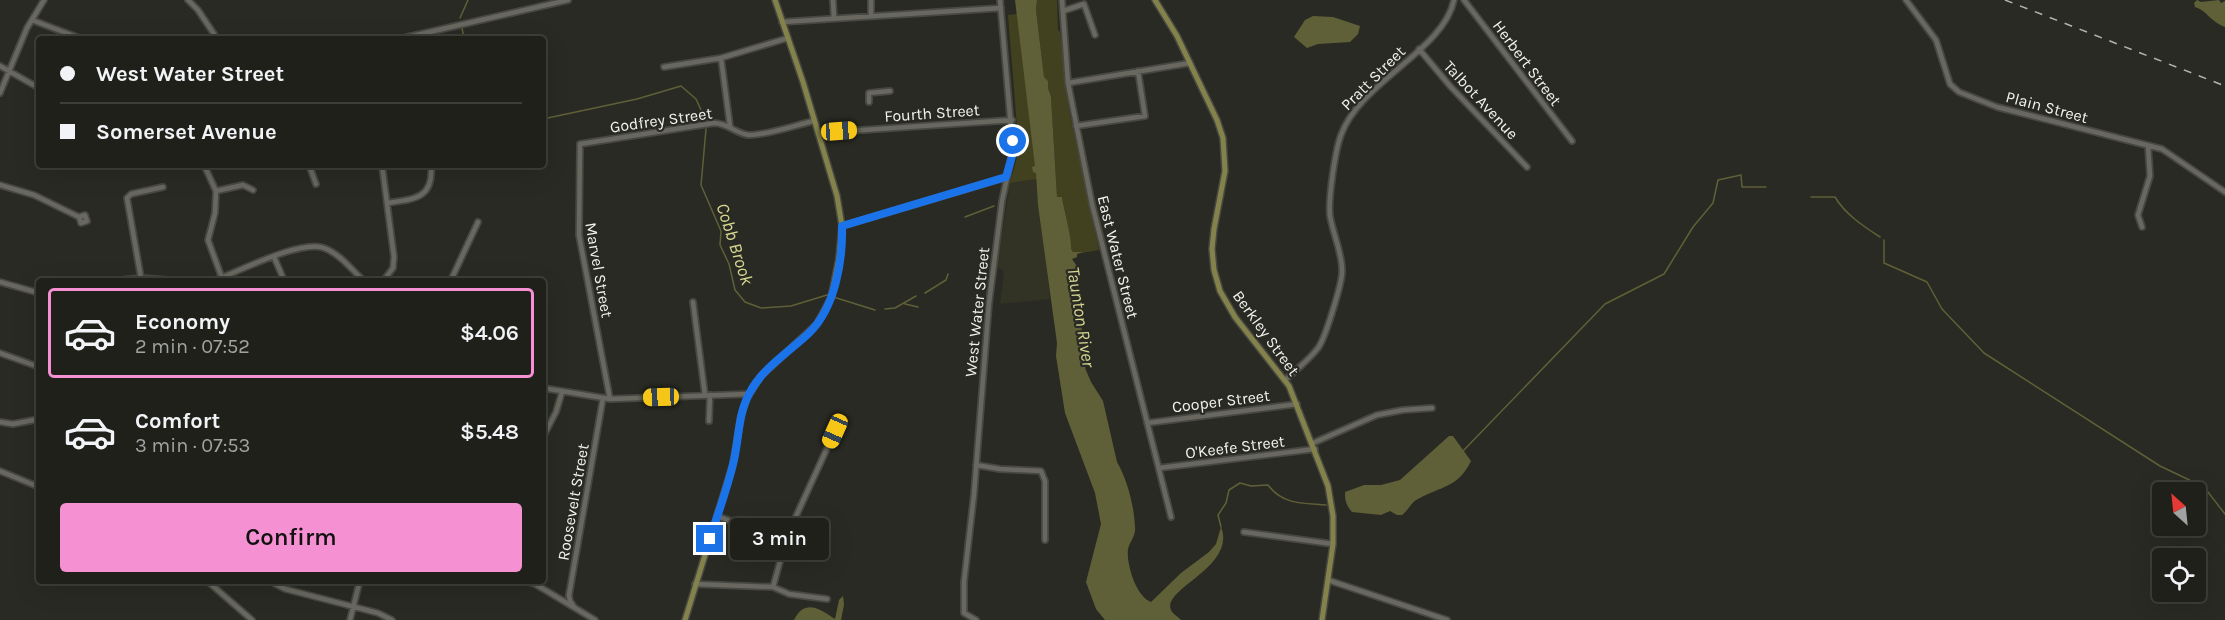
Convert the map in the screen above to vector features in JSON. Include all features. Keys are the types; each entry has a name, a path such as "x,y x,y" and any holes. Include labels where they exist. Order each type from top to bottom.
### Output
{"main road":[{"path":"685,620 733,464 741,416 749,394 764,372 813,329 832,295 839,258 842,226 837,196 775,0"},
{"name":"Berkley Street","path":"1155,0 1174,29 1220,126 1224,144 1225,171 1212,244 1212,261 1216,280 1232,312 1285,380 1314,446 1330,496 1333,544 1322,620"}],"street":[{"path":"0,93 32,20 44,0"},
{"path":"188,0 198,10 214,34"},
{"path":"412,36 568,0"},
{"path":"833,0 834,18"},
{"path":"871,0 871,16"},
{"name":"West Water Street","path":"976,620 964,614 964,582 976,465 988,303 1006,177 1013,153 1000,0"},
{"name":"East Water Street","path":"1062,0 1068,83 1076,126 1102,249 1171,517"},
{"name":"Pratt Street","path":"1285,380 1312,356 1322,343 1342,279 1341,261 1330,213 1336,153 1341,133 1348,120 1388,76 1442,28 1454,0"},
{"name":"Herbert Street","path":"1464,0 1572,141"},
{"name":"Plain Street","path":"1906,0 1936,40 1950,84 1959,92 1997,107 2170,153 2225,192"},
{"path":"1063,11 1084,4 1095,35"},
{"path":"782,22 1001,8"},
{"path":"32,20 74,36"},
{"path":"664,67 721,58 788,38"},
{"name":"Talbot Avenue","path":"1419,49 1449,86 1527,167"},
{"path":"721,58 730,126"},
{"path":"1068,83 1190,63"},
{"path":"0,66 36,86"},
{"path":"1076,126 1145,116 1138,72"},
{"path":"869,102 869,93 890,90"},
{"name":"Fourth Street","path":"818,133 1012,120"},
{"name":"Godfrey Street","path":"580,144 714,123 730,126 739,133 750,135 814,121"},
{"name":"Marvel Street","path":"580,144 579,235 610,399"},
{"path":"2142,227 2138,215 2150,176 2148,146"},
{"path":"205,168 216,191 215,213 208,240 222,278 305,246 321,247 334,253 361,278"},
{"path":"310,168 316,184"},
{"path":"382,168 394,263 386,278"},
{"path":"387,203 414,199 425,192 431,181 431,168"},
{"path":"842,226 1006,177"},
{"path":"0,185 34,195 79,217"},
{"path":"216,191 243,185 253,190"},
{"path":"141,278 126,199 131,194 163,187"},
{"path":"452,278 478,222"},
{"path":"274,257 283,278"},
{"path":"0,282 36,293"},
{"path":"693,302 710,421"},
{"path":"0,353 36,366"},
{"path":"546,389 610,399 749,394"},
{"path":"546,431 556,412 562,392"},
{"name":"Roosevelt Street","path":"574,607 569,595 603,398"},
{"name":"Cooper Street","path":"1147,423 1297,404"},
{"name":"O'Keefe Street","path":"1159,468 1314,446 1384,413 1432,408"},
{"path":"0,422 13,424 36,420"},
{"path":"772,587 786,541 835,431"},
{"path":"976,465 1041,471 1045,481 1045,540"},
{"path":"0,471 36,486"},
{"path":"717,516 786,541"},
{"path":"1244,532 1333,544"},
{"path":"1328,580 1447,620"},
{"path":"211,584 252,620"},
{"path":"276,584 285,589 382,614 392,620"},
{"path":"350,620 359,584"},
{"path":"535,584 595,620"},
{"path":"695,584 772,587 789,594 827,599"}],"shaded area":[{"path":"1015,0 1037,0 1036,10 1044,77 1048,81 1051,97 1057,197 1062,197 1071,249 1073,252 1083,252 1072,259 1078,268 1072,271 1082,324 1081,339 1087,365 1085,368 1103,401 1117,462 1129,493 1135,530 1128,555 1130,571 1141,594 1151,602 1181,573 1209,552 1216,544 1221,527 1223,541 1219,554 1171,602 1171,610 1181,620 1105,620 1096,609 1086,582 1101,524 1095,493 1065,413 1056,356 1057,343 1038,205 1036,173 1033,172 1032,167 1035,166"},
{"path":"1037,0 1057,0 1058,30 1070,115 1099,250 1076,254 1081,252 1073,252 1070,248 1062,197 1057,197 1051,97 1048,81 1044,77 1036,10"},
{"path":"2197,0 2201,2 2219,0 2221,3 2225,1 2225,27 2195,7 2194,3"},
{"path":"1017,14 1036,167 1033,172 1036,172 1037,179 1010,183 1017,157 1018,139 1008,15"},
{"path":"1313,16 1333,17 1360,26 1358,34 1350,42 1318,44 1307,48 1294,37 1305,20"},
{"path":"1037,179 1050,299 1000,304 1004,274 1003,270 997,268 1010,183"},
{"path":"1449,436 1453,436 1471,461 1455,481 1415,501 1402,515 1390,511 1381,515 1352,512 1346,503 1345,492 1364,485 1381,485 1400,480"},
{"path":"843,596 841,620 794,620 798,613 808,607 818,609 835,619 839,600"}],"waterway":[{"name":"Cobb Brook","path":"460,18 468,0"},
{"name":"Cobb Brook","path":"462,28 463,36"},
{"name":"Cobb Brook","path":"546,118 637,99 681,86 696,99 705,119"},
{"name":"Cobb Brook","path":"706,129 701,185 721,231 720,245 729,264 735,290 745,302 761,308 791,306 827,295 875,310"},
{"path":"1463,451 1605,304 1664,274 1693,227 1713,203 1718,180 1741,175 1742,187 1766,187"},
{"path":"1811,197 1835,197 1849,214 1880,237"},
{"name":"Cobb Brook","path":"965,217 994,206"},
{"path":"1884,240 1884,263 1927,282 1942,309 1984,353 2160,466 2204,487 2225,514"},
{"name":"Cobb Brook","path":"925,293 946,280 948,274"},
{"name":"Cobb Brook","path":"885,309 895,308 916,296"},
{"path":"905,304 918,307"},
{"path":"1221,527 1218,515 1226,503 1229,490 1240,483 1251,486 1268,485 1280,496 1294,502 1326,505"}],"railway":[{"path":"2005,0 2225,86"}],"route":[{"path":"710,539 733,464 741,416 747,398 764,372 813,329 828,305 839,258 842,226 1006,177 1012,156 1013,141"}],"water label":[{"name":"Taunton River","path":"1081,317"}]}
